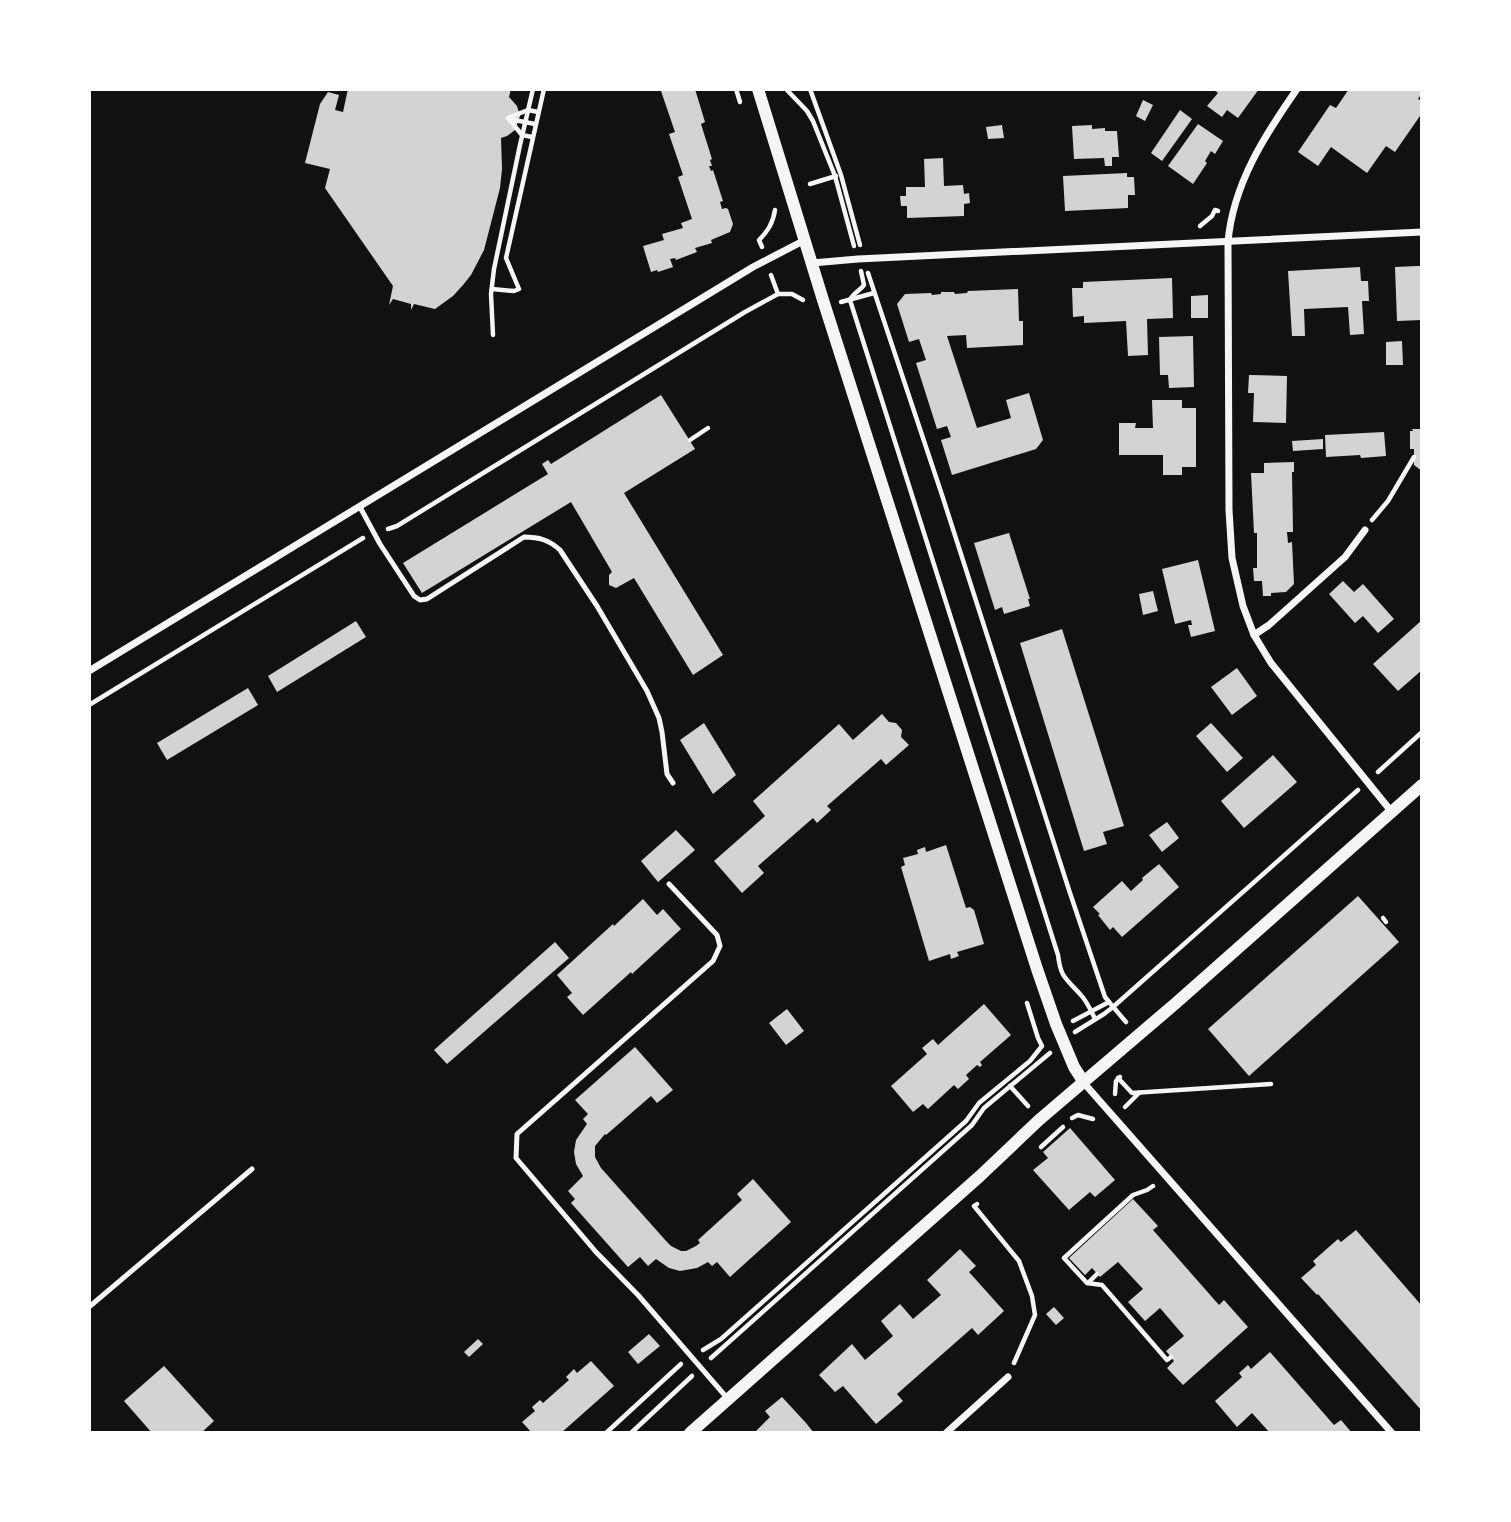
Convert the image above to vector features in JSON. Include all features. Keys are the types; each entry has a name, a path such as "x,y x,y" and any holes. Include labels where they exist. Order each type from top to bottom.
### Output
{"street":[{"path":"758,89 1037,969 1070,1058 1083,1081 1392,1433"},
{"path":"1297,89 1244,176 1230,220 1229,510 1232,558 1243,606 1254,635 1271,663 1391,811"},
{"path":"812,263 1422,232"},
{"path":"89,671 753,268 804,240"},
{"path":"1254,635 1269,625 1345,557 1365,530"},
{"path":"690,1433 980,1176 1039,1119 1176,1003 1422,785"},
{"path":"946,1433 1008,1377"}],"lane":[{"path":"360,507 414,596 420,600 524,537 535,537 554,544 597,606 647,691 659,718 667,774 673,783"},
{"path":"670,884 717,935 720,946 713,961 517,1134 516,1158 596,1252 638,1295 729,1399"},
{"path":"89,1307 253,1169"}],"path":[{"path":"494,335 494,269 533,89"},
{"path":"492,289 519,289 506,258 544,89"},
{"path":"736,89 741,103"},
{"path":"786,89 813,121 838,176 864,285 850,300"},
{"path":"810,89 861,249"},
{"path":"508,118 528,110 538,112"},
{"path":"508,118 535,124"},
{"path":"508,118 522,135 532,137"},
{"path":"810,184 838,176"},
{"path":"762,247 759,240 774,220 773,197"},
{"path":"867,270 1105,997 1126,1022"},
{"path":"771,275 778,294"},
{"path":"836,304 874,293"},
{"path":"89,705 366,536 397,526 744,312 778,294 792,294 803,300 808,312"},
{"path":"850,300 1058,955 1059,967 1063,976 1082,995 1096,1019"},
{"path":"690,440 708,428"},
{"path":"1365,530 1388,501 1414,457"},
{"path":"1081,1027 1096,1019 1422,733"},
{"path":"606,1433 685,1360 721,1339 966,1121 979,1103 1030,1060 1042,1046 1026,1000"},
{"path":"1073,1021 1111,1004"},
{"path":"631,1433 702,1368 714,1353 972,1125 984,1108 1051,1053"},
{"path":"1124,1114 1128,1111 1118,1101 1115,1087 1118,1078 1126,1071"},
{"path":"1118,1078 1132,1093 1271,1084"},
{"path":"1006,1080 1028,1107"},
{"path":"1125,1107 1140,1093"},
{"path":"1034,1153 1073,1117 1086,1115 1097,1122"},
{"path":"1153,1186 1133,1195 1064,1258 1087,1283 1102,1285 1167,1360 1171,1357"},
{"path":"984,1198 974,1206 1019,1261 1032,1296 1035,1315 1008,1377"},
{"path":"1087,1283 1097,1274"}],"building":[{"path":"348,89 511,89 509,97 517,106 520,116 515,130 501,138 500,188 484,250 463,285 435,309 414,304 411,310 411,304 393,299 389,305 393,286 325,188 330,169 305,163 320,104 328,92 339,95 335,110 343,112"},
{"path":"695,89 705,122 701,124 712,159 712,166 709,166 711,171 713,170 723,201 720,202 722,209 728,209 733,224 730,232 711,240 712,243 695,248 697,252 676,260 670,259 673,267 651,272 643,246 664,240 662,234 683,228 681,223 692,219 678,177 683,175 669,134 675,132 661,91"},
{"path":"1213,89 1259,89 1238,118 1227,110 1222,117 1207,106 1218,93"},
{"path":"1349,89 1422,89 1418,99 1422,101 1422,113 1395,152 1386,146 1367,173 1331,147 1318,166 1298,152 1330,105 1336,108"},
{"path":"1143,100 1153,105 1145,121 1136,116"},
{"path":"1180,110 1192,119 1162,161 1151,153"},
{"path":"1198,124 1223,141 1215,154 1211,151 1205,161 1207,163 1193,184 1168,166"},
{"path":"1002,125 1004,138 988,139 986,127"},
{"path":"1092,125 1092,129 1117,131 1119,157 1112,157 1112,166 1105,166 1104,158 1074,159 1072,126"},
{"path":"943,158 944,186 963,185 964,194 969,193 970,203 964,204 964,216 907,218 907,206 901,206 900,196 906,196 906,187 925,187 924,159"},
{"path":"1127,173 1127,177 1134,177 1135,195 1128,195 1128,208 1065,211 1063,176"},
{"path":"1422,266 1422,320 1397,321 1395,267"},
{"path":"1360,267 1361,281 1368,281 1369,301 1362,301 1364,334 1350,335 1348,307 1304,309 1305,336 1292,336 1288,271"},
{"path":"1172,278 1173,318 1147,319 1148,355 1128,356 1126,321 1084,323 1084,316 1073,317 1072,288 1083,288 1083,282"},
{"path":"1018,289 1019,321 1023,321 1023,345 967,348 966,335 947,336 977,428 1011,418 1006,400 1029,393 1043,440 1036,449 952,475 941,440 951,437 947,426 937,429 916,363 926,360 919,339 909,342 897,304 905,294 955,294"},
{"path":"1208,295 1208,318 1191,318 1191,296"},
{"path":"1193,336 1194,387 1169,388 1168,375 1160,375 1159,337"},
{"path":"1402,341 1403,365 1386,365 1386,342"},
{"path":"1249,375 1287,376 1286,423 1253,422 1254,393 1248,393"},
{"path":"661,395 695,449 624,493 723,655 693,675 634,578 616,588 609,585 609,575 612,572 571,502 422,593 403,563 548,474 542,464 548,460 551,464"},
{"path":"1152,400 1182,400 1182,408 1196,408 1196,467 1182,467 1182,475 1163,475 1163,455 1119,455 1119,423 1136,423 1135,428 1153,428"},
{"path":"1412,429 1422,429 1422,471 1414,465 1414,449 1410,449"},
{"path":"1384,432 1386,456 1326,457 1325,435"},
{"path":"1323,439 1323,449 1293,451 1292,441"},
{"path":"1294,462 1293,532 1287,532 1288,543 1292,542 1294,584 1286,592 1263,596 1262,581 1254,581 1253,568 1257,568 1257,533 1254,533 1251,473 1264,473 1264,463"},
{"path":"1009,533 1030,606 1004,614 1002,607 995,610 974,543"},
{"path":"1198,560 1215,631 1191,637 1188,625 1192,625 1191,620 1175,624 1162,569"},
{"path":"1343,581 1354,592 1363,584 1394,619 1378,633 1363,616 1355,623 1329,594"},
{"path":"1153,591 1158,611 1143,615 1139,594"},
{"path":"1422,620 1422,670 1398,691 1373,664"},
{"path":"356,621 366,637 277,692 268,676"},
{"path":"1062,629 1124,826 1103,832 1107,844 1084,851 1020,643"},
{"path":"1237,668 1257,696 1232,715 1211,687"},
{"path":"248,688 258,705 167,760 157,743"},
{"path":"882,714 889,722 896,723 902,730 901,737 909,745 886,765 881,759 827,806 831,810 817,823 813,818 758,866 764,873 742,893 714,861 765,816 753,801 839,724 853,740"},
{"path":"704,723 736,775 713,794 680,740"},
{"path":"1211,723 1243,758 1227,772 1196,736"},
{"path":"1273,755 1297,782 1244,828 1221,801"},
{"path":"1167,822 1179,838 1162,852 1149,835"},
{"path":"676,830 695,850 658,882 641,861"},
{"path":"946,845 966,908 974,910 984,944 957,952 959,956 951,959 950,954 929,961 901,867 905,865 903,858 918,854 917,850 925,847 926,852"},
{"path":"1159,864 1179,887 1122,937 1113,927 1110,930 1093,907 1122,881 1131,891"},
{"path":"1358,896 1399,942 1249,1076 1208,1029"},
{"path":"643,899 657,915 663,909 681,929 583,1015 567,997 572,993 557,975"},
{"path":"555,942 569,958 447,1064 434,1050"},
{"path":"984,1004 1011,1035 980,1062 980,1067 977,1065 966,1075 969,1079 958,1089 954,1085 928,1109 923,1104 913,1112 891,1086 927,1054 922,1048 933,1039 938,1045"},
{"path":"787,1009 804,1031 786,1045 769,1023"},
{"path":"635,1047 673,1090 657,1103 651,1096 605,1134 595,1146 595,1157 601,1168 667,1242 681,1251 700,1243 698,1240 742,1200 737,1194 753,1179 791,1222 730,1277 717,1262 712,1266 708,1262 697,1268 680,1271 669,1268 656,1259 648,1266 640,1257 628,1267 571,1203 575,1199 568,1191 583,1176 576,1164 576,1140 587,1124 583,1119 588,1114 575,1100"},
{"path":"1070,1128 1115,1180 1095,1197 1090,1192 1069,1210 1033,1170 1048,1158 1043,1152"},
{"path":"1133,1199 1158,1226 1153,1230 1219,1305 1224,1300 1248,1327 1183,1385 1167,1368 1174,1361 1166,1351 1184,1336 1160,1308 1145,1321 1128,1302 1143,1289 1118,1262 1100,1277 1092,1268 1085,1275 1069,1258"},
{"path":"1356,1230 1422,1306 1422,1411 1301,1278 1316,1265 1313,1261 1338,1239 1341,1242"},
{"path":"960,1249 976,1266 969,1272 1004,1311 978,1335 972,1328 897,1394 903,1401 876,1424 843,1386 835,1392 819,1375 852,1344 865,1360 893,1336 881,1321 900,1304 913,1319 941,1295 927,1280"},
{"path":"1054,1307 1064,1318 1056,1325 1046,1314"},
{"path":"649,1334 660,1346 638,1364 628,1352"},
{"path":"478,1339 483,1344 469,1357 464,1352"},
{"path":"1270,1352 1334,1425 1341,1420 1352,1433 1270,1433 1252,1413 1237,1427 1215,1401 1242,1377 1239,1373 1248,1365 1251,1369"},
{"path":"591,1361 614,1386 561,1433 532,1433 522,1422 535,1411 532,1407 540,1400 543,1403 569,1380 566,1377 574,1369 577,1373"},
{"path":"164,1366 214,1421 201,1433 152,1433 124,1401"},
{"path":"782,1397 814,1433 754,1433 770,1417 765,1411"}]}
